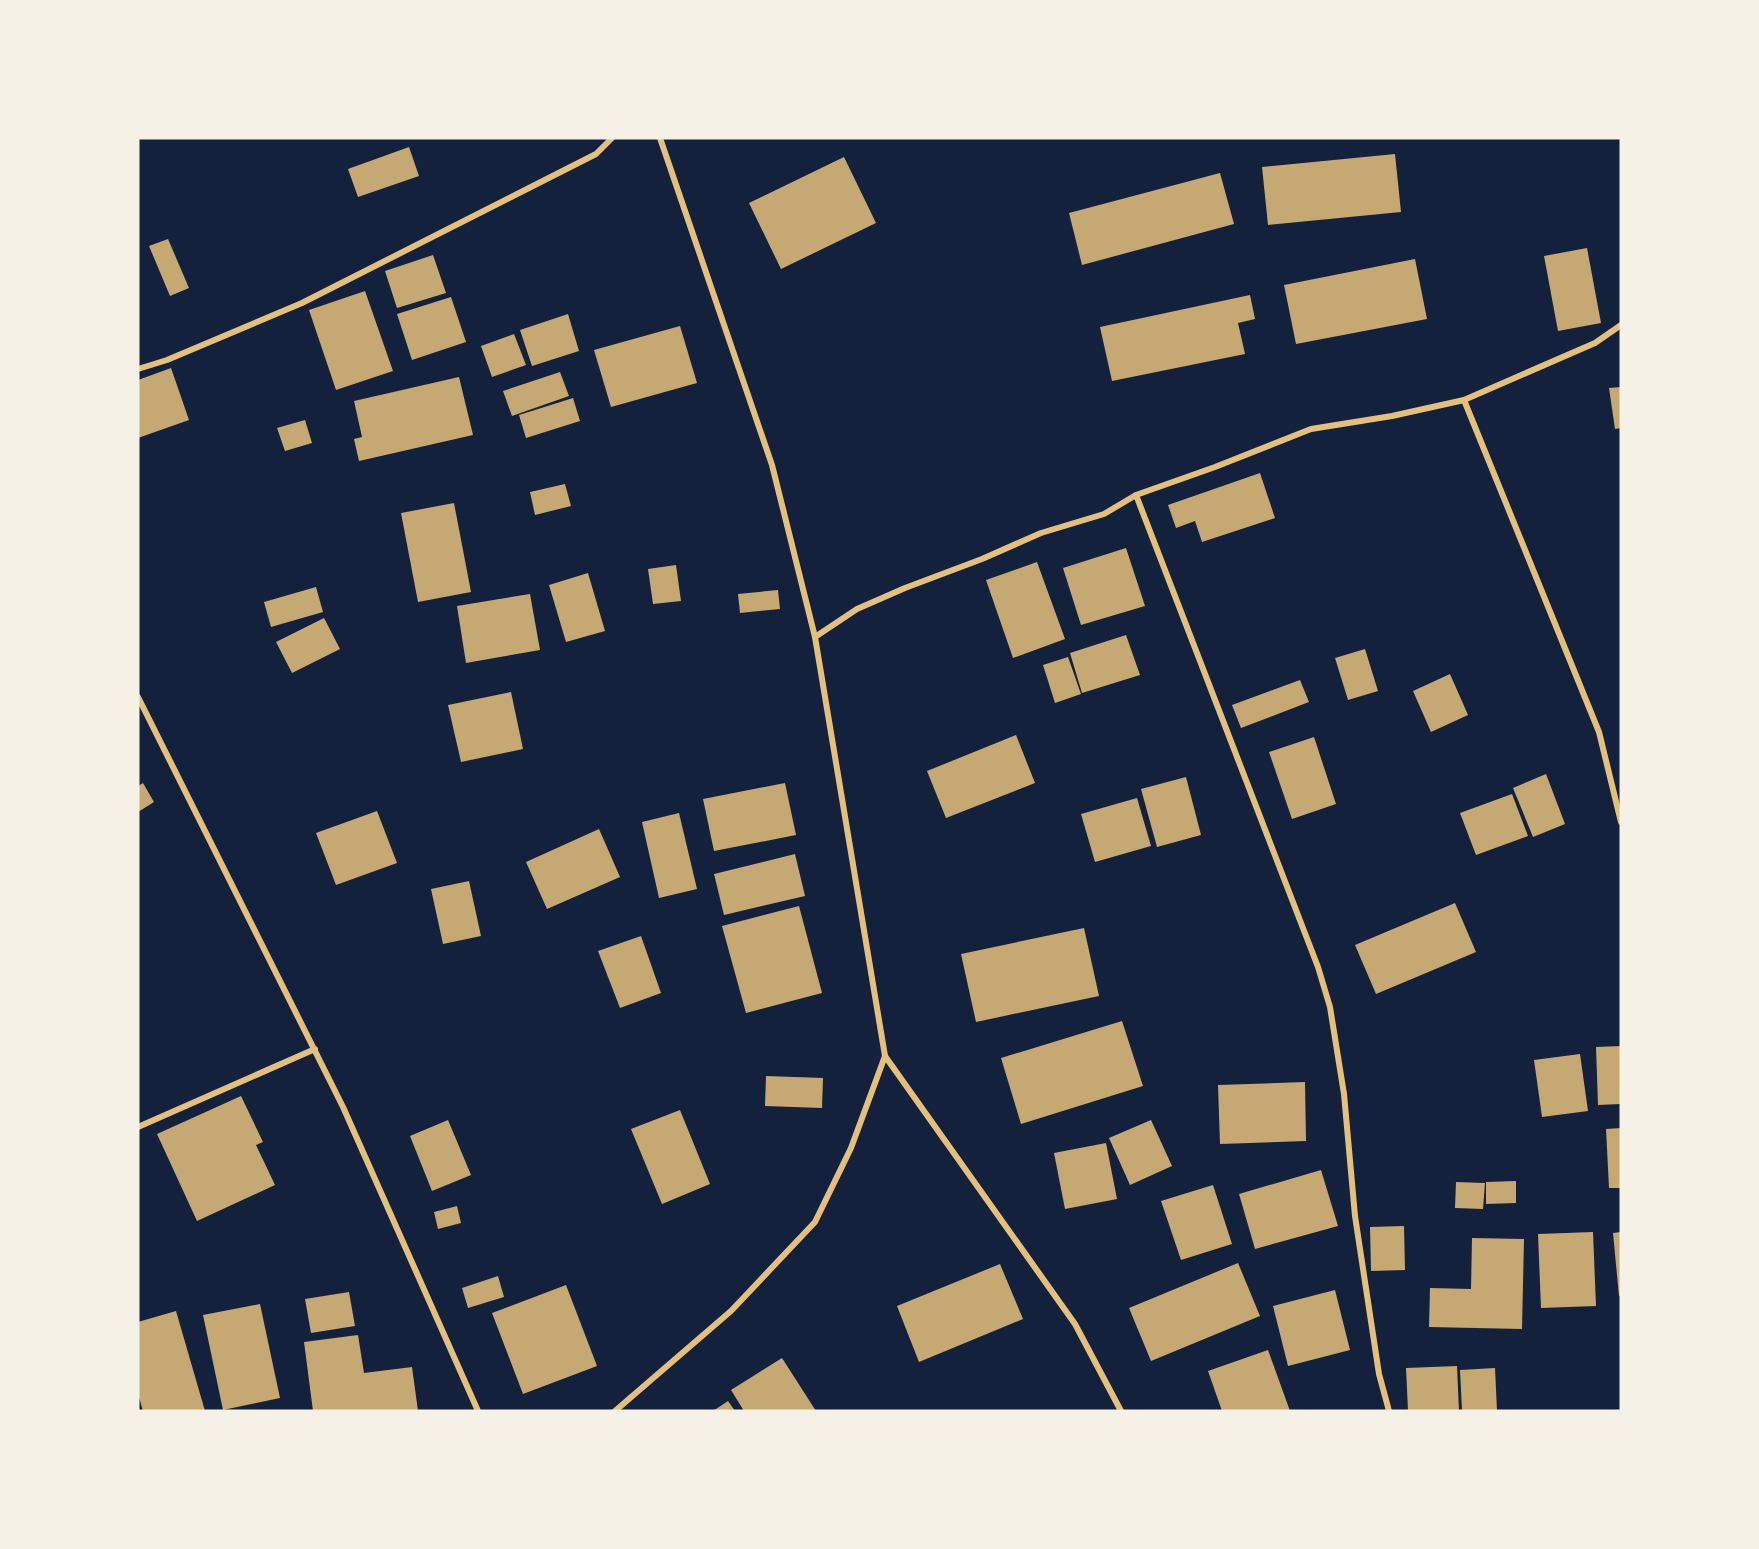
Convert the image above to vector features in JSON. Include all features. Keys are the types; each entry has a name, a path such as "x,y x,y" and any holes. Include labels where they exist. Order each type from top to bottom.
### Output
{"street":[{"path":"138,369 167,360 302,303 596,154 612,138"},
{"path":"660,138 771,465 815,637 885,1056 1075,1324 1121,1411"},
{"path":"815,637 857,609 905,588 982,560 1041,533 1104,514 1136,495 1311,429 1392,416 1464,400 1595,343 1621,325"},
{"path":"1464,400 1599,732 1621,822"},
{"path":"1136,495 1314,956 1330,1007 1344,1094 1355,1216 1379,1374 1389,1411"},
{"path":"138,697 344,1107 478,1411"},
{"path":"138,1127 315,1049"},
{"path":"615,1411 730,1311 815,1222 851,1148 885,1056"}],"building":[{"path":"409,147 419,176 358,197 348,169"},
{"path":"1395,154 1401,212 1268,225 1262,167"},
{"path":"844,157 876,223 781,269 749,203"},
{"path":"1220,173 1234,224 1082,265 1069,213"},
{"path":"168,239 189,288 170,296 149,246"},
{"path":"1587,248 1601,323 1558,331 1544,256"},
{"path":"433,255 446,293 397,308 385,271"},
{"path":"1415,259 1427,319 1296,344 1284,285"},
{"path":"365,291 393,371 336,390 309,310"},
{"path":"1250,295 1255,319 1238,323 1245,354 1112,381 1100,327"},
{"path":"451,297 466,342 412,360 397,314"},
{"path":"568,314 579,351 532,366 520,330"},
{"path":"680,326 697,383 611,407 594,350"},
{"path":"514,334 526,365 492,377 481,346"},
{"path":"171,368 189,420 138,438 138,380"},
{"path":"560,372 569,396 512,416 503,391"},
{"path":"459,377 473,435 359,461 354,439 362,437 354,401"},
{"path":"1621,387 1621,428 1615,429 1609,388"},
{"path":"573,398 580,421 526,438 519,415"},
{"path":"305,420 312,443 285,451 277,428"},
{"path":"1260,473 1275,518 1202,542 1195,521 1176,528 1168,505"},
{"path":"565,484 571,506 535,515 530,492"},
{"path":"454,503 471,592 418,602 401,513"},
{"path":"1126,548 1145,606 1081,625 1063,568"},
{"path":"1037,562 1065,639 1013,658 986,580"},
{"path":"676,565 681,601 653,604 648,569"},
{"path":"588,573 605,631 566,642 549,585"},
{"path":"316,587 323,612 271,627 264,602"},
{"path":"778,590 780,609 740,613 738,594"},
{"path":"530,594 540,650 466,663 457,606"},
{"path":"324,618 340,649 292,673 276,642"},
{"path":"1126,635 1140,675 1082,693 1070,653"},
{"path":"1365,649 1378,691 1348,700 1335,658"},
{"path":"1068,657 1081,694 1055,703 1043,665"},
{"path":"1450,674 1468,715 1431,732 1413,691"},
{"path":"1300,680 1309,702 1241,728 1232,705"},
{"path":"511,692 523,749 461,762 448,705"},
{"path":"1016,735 1035,783 946,818 927,771"},
{"path":"1314,737 1336,804 1292,819 1269,752"},
{"path":"1546,774 1565,824 1533,837 1513,788"},
{"path":"1186,777 1201,835 1157,847 1141,789"},
{"path":"143,783 154,802 138,812 138,786"},
{"path":"785,783 796,835 714,851 703,799"},
{"path":"1512,794 1528,836 1476,855 1460,813"},
{"path":"1137,798 1151,846 1095,862 1081,814"},
{"path":"377,811 397,863 336,885 316,833"},
{"path":"679,813 697,889 659,898 642,822"},
{"path":"599,829 620,877 547,909 526,862"},
{"path":"795,854 805,896 724,915 714,874"},
{"path":"469,881 481,936 443,944 431,889"},
{"path":"1455,903 1476,952 1376,994 1355,945"},
{"path":"799,906 822,993 746,1013 722,926"},
{"path":"1084,928 1099,996 976,1022 961,954"},
{"path":"641,936 661,993 620,1008 598,951"},
{"path":"1122,1021 1143,1086 1021,1124 1001,1058"},
{"path":"1621,1046 1621,1104 1598,1105 1596,1047"},
{"path":"1580,1054 1588,1111 1542,1117 1534,1060"},
{"path":"766,1076 823,1078 822,1108 765,1106"},
{"path":"1305,1082 1306,1141 1220,1144 1218,1085"},
{"path":"241,1096 263,1142 256,1145 275,1185 197,1221 157,1134"},
{"path":"680,1110 710,1184 662,1204 631,1129"},
{"path":"448,1120 471,1175 432,1191 410,1136"},
{"path":"1151,1120 1172,1166 1130,1185 1109,1138"},
{"path":"1621,1128 1621,1188 1609,1188 1606,1129"},
{"path":"1106,1143 1117,1199 1065,1209 1054,1153"},
{"path":"1321,1170 1338,1226 1255,1249 1239,1194"},
{"path":"1516,1181 1516,1203 1486,1204 1486,1182"},
{"path":"1456,1182 1485,1183 1483,1209 1455,1208"},
{"path":"1213,1185 1232,1244 1181,1260 1161,1201"},
{"path":"457,1206 461,1223 438,1229 434,1212"},
{"path":"1404,1226 1405,1270 1371,1271 1370,1227"},
{"path":"1593,1232 1596,1306 1541,1308 1538,1234"},
{"path":"1621,1232 1621,1296 1619,1296 1613,1233"},
{"path":"1472,1238 1524,1239 1522,1329 1429,1327 1430,1288 1471,1289"},
{"path":"1238,1263 1260,1316 1151,1361 1129,1308"},
{"path":"1000,1264 1023,1319 919,1362 897,1306"},
{"path":"498,1276 504,1297 468,1308 462,1288"},
{"path":"566,1285 597,1366 523,1394 492,1313"},
{"path":"1335,1290 1350,1350 1288,1366 1273,1306"},
{"path":"349,1292 355,1326 311,1333 305,1299"},
{"path":"260,1304 280,1398 223,1410 203,1315"},
{"path":"176,1311 205,1411 143,1411 138,1394 138,1322"},
{"path":"358,1335 364,1373 412,1367 418,1411 313,1411 304,1342"},
{"path":"1268,1350 1290,1411 1222,1411 1208,1371"},
{"path":"782,1358 816,1411 744,1411 731,1390"},
{"path":"1457,1366 1459,1411 1408,1411 1406,1368"},
{"path":"1495,1368 1497,1411 1462,1411 1460,1370"},
{"path":"728,1401 735,1411 713,1411"}]}
